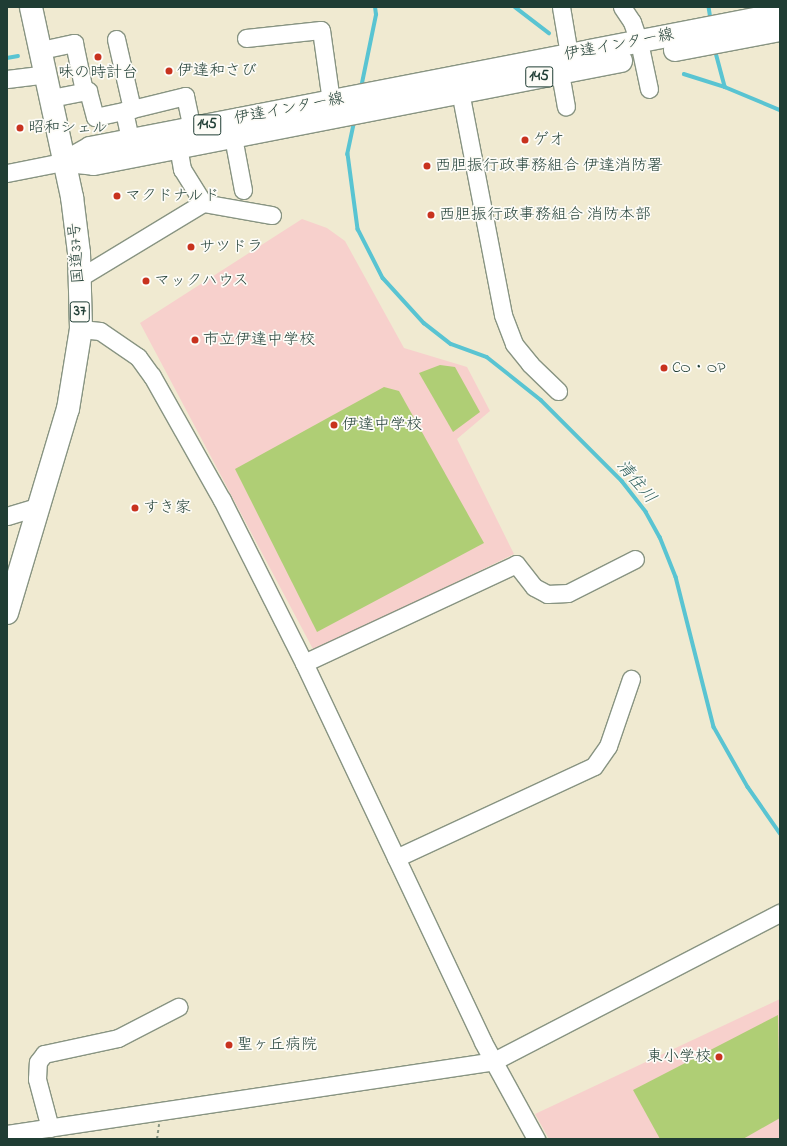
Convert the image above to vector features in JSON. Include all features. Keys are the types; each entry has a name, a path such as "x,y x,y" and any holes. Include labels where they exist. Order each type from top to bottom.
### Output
{"main road":[{"name":"国道37号","path":"7,613 68,409 81,329 78,246 66,161 31,7"},
{"name":"伊達インター線","path":"66,161 94,164 182,136 342,105 376,101 567,66 640,49 726,33 780,14"},
{"name":"伊達インター線","path":"726,33 780,30"},
{"name":"伊達インター線","path":"66,161 90,148 130,140 182,136 233,137 342,105"}],"street":[{"path":"561,7 567,66 566,106"},
{"path":"622,7 632,22 649,89"},
{"path":"246,38 321,30 342,105"},
{"path":"116,39 128,110 130,140"},
{"path":"40,50 74,43 84,91"},
{"path":"7,79 46,74"},
{"path":"459,85 503,315 514,344 530,364 558,391"},
{"path":"51,98 88,91 95,117 185,96 182,136 182,169 203,203"},
{"path":"233,137 243,190"},
{"path":"7,173 66,161"},
{"path":"79,278 203,203 272,215"},
{"path":"81,329 100,331 119,342 138,357 152,376 247,546 494,1061 536,1139"},
{"path":"7,516 39,506"},
{"path":"304,663 516,564 534,587 547,594 568,593 635,559"},
{"path":"396,858 594,766 608,746 631,679"},
{"path":"7,1134 494,1061 780,913"},
{"path":"50,1128 37,1079 38,1062 44,1054 118,1038 178,1007"}],"shaded area":[{"name":"伊達中学校","path":"302,219 327,228 345,241 404,348 467,367 490,411 457,439 514,554 314,651 140,323"},
{"name":"東小学校","path":"780,999 780,1139 549,1139 535,1114"}],"green space":[{"path":"440,365 455,367 480,412 453,432 419,373"},
{"path":"384,387 399,391 484,543 317,632 235,469"},
{"path":"778,1015 780,1118 743,1139 660,1139 633,1090"}],"waterway":[{"path":"361,88 376,15 375,7"},
{"path":"515,7 549,33"},
{"path":"709,7 711,19"},
{"path":"715,49 725,87 780,110"},
{"name":"清住川","path":"7,58 18,56"},
{"path":"684,74 725,87"},
{"name":"清住川","path":"355,120 348,154 358,229 383,278 424,323 451,344 487,357 541,400 622,481 646,512 660,537 676,577 714,727 748,787 780,833"}],"place":[{"name":"味の時計台","path":"98,57"},
{"name":"伊達和さび","path":"169,71"},
{"name":"昭和シェル","path":"20,128"},
{"name":"ゲオ","path":"525,140"},
{"name":"西胆振行政事務組合 伊達消防署","path":"427,166"},
{"name":"マクドナルド","path":"117,196"},
{"name":"西胆振行政事務組合 消防本部","path":"431,215"},
{"name":"サツドラ","path":"191,247"},
{"name":"マックハウス","path":"146,281"},
{"name":"市立伊達中学校","path":"195,340"},
{"name":"CO・OP","path":"664,368"},
{"name":"伊達中学校","path":"334,425"},
{"name":"すき家","path":"135,508"},
{"name":"聖ヶ丘病院","path":"229,1045"},
{"name":"東小学校","path":"719,1057"}]}
